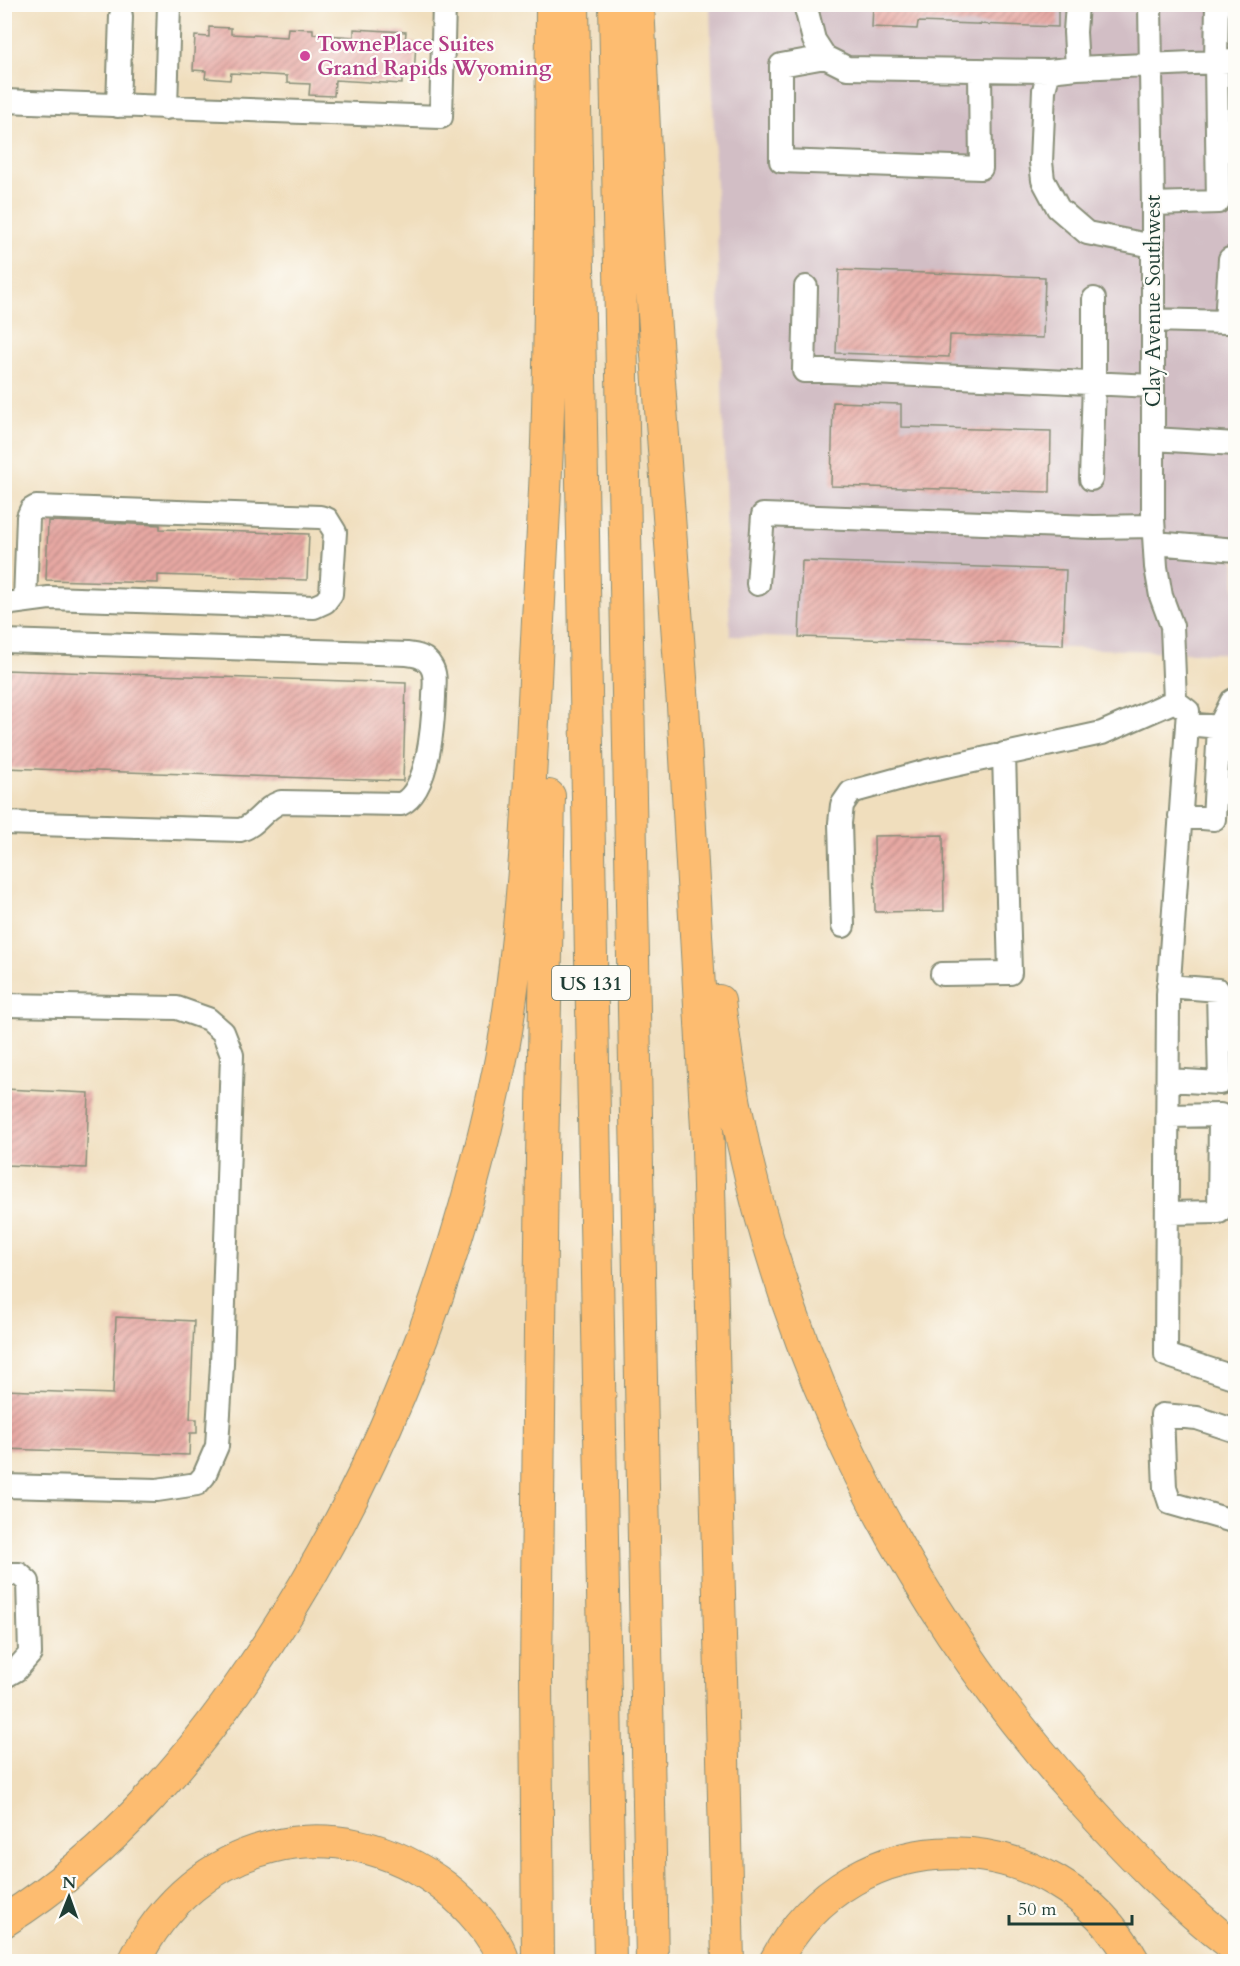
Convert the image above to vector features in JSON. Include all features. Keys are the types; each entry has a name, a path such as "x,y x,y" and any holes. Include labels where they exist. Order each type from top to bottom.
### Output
{"highway":[{"path":"538,1962 536,1674 542,1159 549,830 547,444 552,4"},
{"name":"US 131","path":"573,4 610,1962"},
{"name":"US 131","path":"615,4 652,1962"},
{"path":"638,4 652,286 682,705 708,1146 728,1962"},
{"path":"4,1921 71,1872 149,1799 193,1748 240,1687 295,1603 337,1526 370,1460 432,1314 475,1173 506,1030 519,935 530,795 547,444"},
{"path":"682,705 722,1021 733,1095 750,1179 772,1255 822,1395 862,1481 892,1537 931,1603 987,1686 1046,1761 1108,1831 1173,1894 1236,1948"},
{"path":"134,1962 154,1926 172,1905 215,1870 256,1851 299,1841 325,1840 373,1848 432,1877 459,1898 479,1920 504,1962"},
{"path":"775,1962 809,1914 827,1897 857,1876 908,1857 957,1852 976,1853 1018,1863 1060,1883 1099,1914 1116,1934 1134,1962"}],"street":[{"path":"166,108 169,4"},
{"path":"4,101 441,117 444,4"},
{"path":"805,4 814,40 825,57 847,68 980,72 1049,71 1226,62"},
{"path":"1077,4 1075,32 1077,68"},
{"name":"Clay Avenue Southwest","path":"1150,4 1154,204 1154,535 1161,596 1172,626 1174,701"},
{"path":"1154,204 1218,202 1226,62 1217,4"},
{"path":"118,106 121,16"},
{"path":"825,57 781,65 781,161 981,168 980,72"},
{"path":"1049,71 1044,90 1041,162 1043,180 1058,207 1087,233 1153,246"},
{"path":"1153,320 1226,322 1230,259"},
{"path":"806,287 804,371 1153,386"},
{"path":"1090,479 1094,383 1094,299"},
{"path":"1153,439 1236,444"},
{"path":"36,507 320,517 327,519 335,532 331,594 325,602 314,607 49,598 15,603 28,517 31,510 36,507"},
{"path":"758,584 763,515 1093,527 1236,550"},
{"path":"4,641 407,654 425,659 431,666 434,677 432,735 423,773 407,799 401,804 281,802 269,807 252,825 240,831 4,823"},
{"path":"1180,816 1214,819 1225,805 1219,727 1232,702 1236,699"},
{"path":"843,926 840,823 842,805 851,792 927,771 1102,733 1174,701 1188,711 1168,986 1166,1355 1236,1377"},
{"path":"1187,724 1219,727"},
{"path":"942,974 1010,973 1004,754"},
{"path":"1168,986 1218,990 1220,1083 1168,1080"},
{"path":"4,1005 177,1008 208,1019 223,1032 232,1055 222,1364 217,1446 204,1476 197,1484 157,1490 4,1486"},
{"path":"1167,1213 1219,1212 1220,1126 1220,1115 1168,1116"},
{"path":"1236,1431 1197,1418 1161,1415 1165,1488 1170,1503 1236,1522"},
{"path":"4,1574 19,1574 28,1582 30,1654 16,1670 4,1677"}],"shaded area":[{"path":"710,5 1235,5 1235,654 730,636"}],"building":[{"path":"873,4 1058,4 1058,27 918,22 917,29 872,27"},
{"name":"TownePlace Suites Grand Rapids Wyoming","path":"209,27 231,28 231,34 287,37 288,28 313,29 313,34 354,37 354,29 406,32 405,42 416,42 414,76 402,76 402,84 335,80 334,96 309,95 310,84 287,83 287,76 231,73 230,80 205,78 206,71 193,70 195,36 209,37"},
{"path":"839,270 1045,277 1043,338 950,335 949,357 836,353"},
{"path":"833,402 901,404 901,427 1051,431 1050,492 831,486"},
{"path":"48,521 160,525 160,529 309,534 307,580 158,575 158,583 46,580"},
{"path":"802,561 1066,570 1063,645 799,637"},
{"path":"4,670 406,683 403,781 4,768"},
{"path":"943,835 944,911 875,912 874,836"},
{"path":"4,1089 89,1093 86,1168 4,1165"},
{"path":"116,1317 194,1321 190,1419 197,1419 197,1433 190,1433 189,1455 4,1449 4,1390 113,1394"}],"place":[{"name":"TownePlace Suites Grand Rapids Wyoming","path":"305,56"}]}
